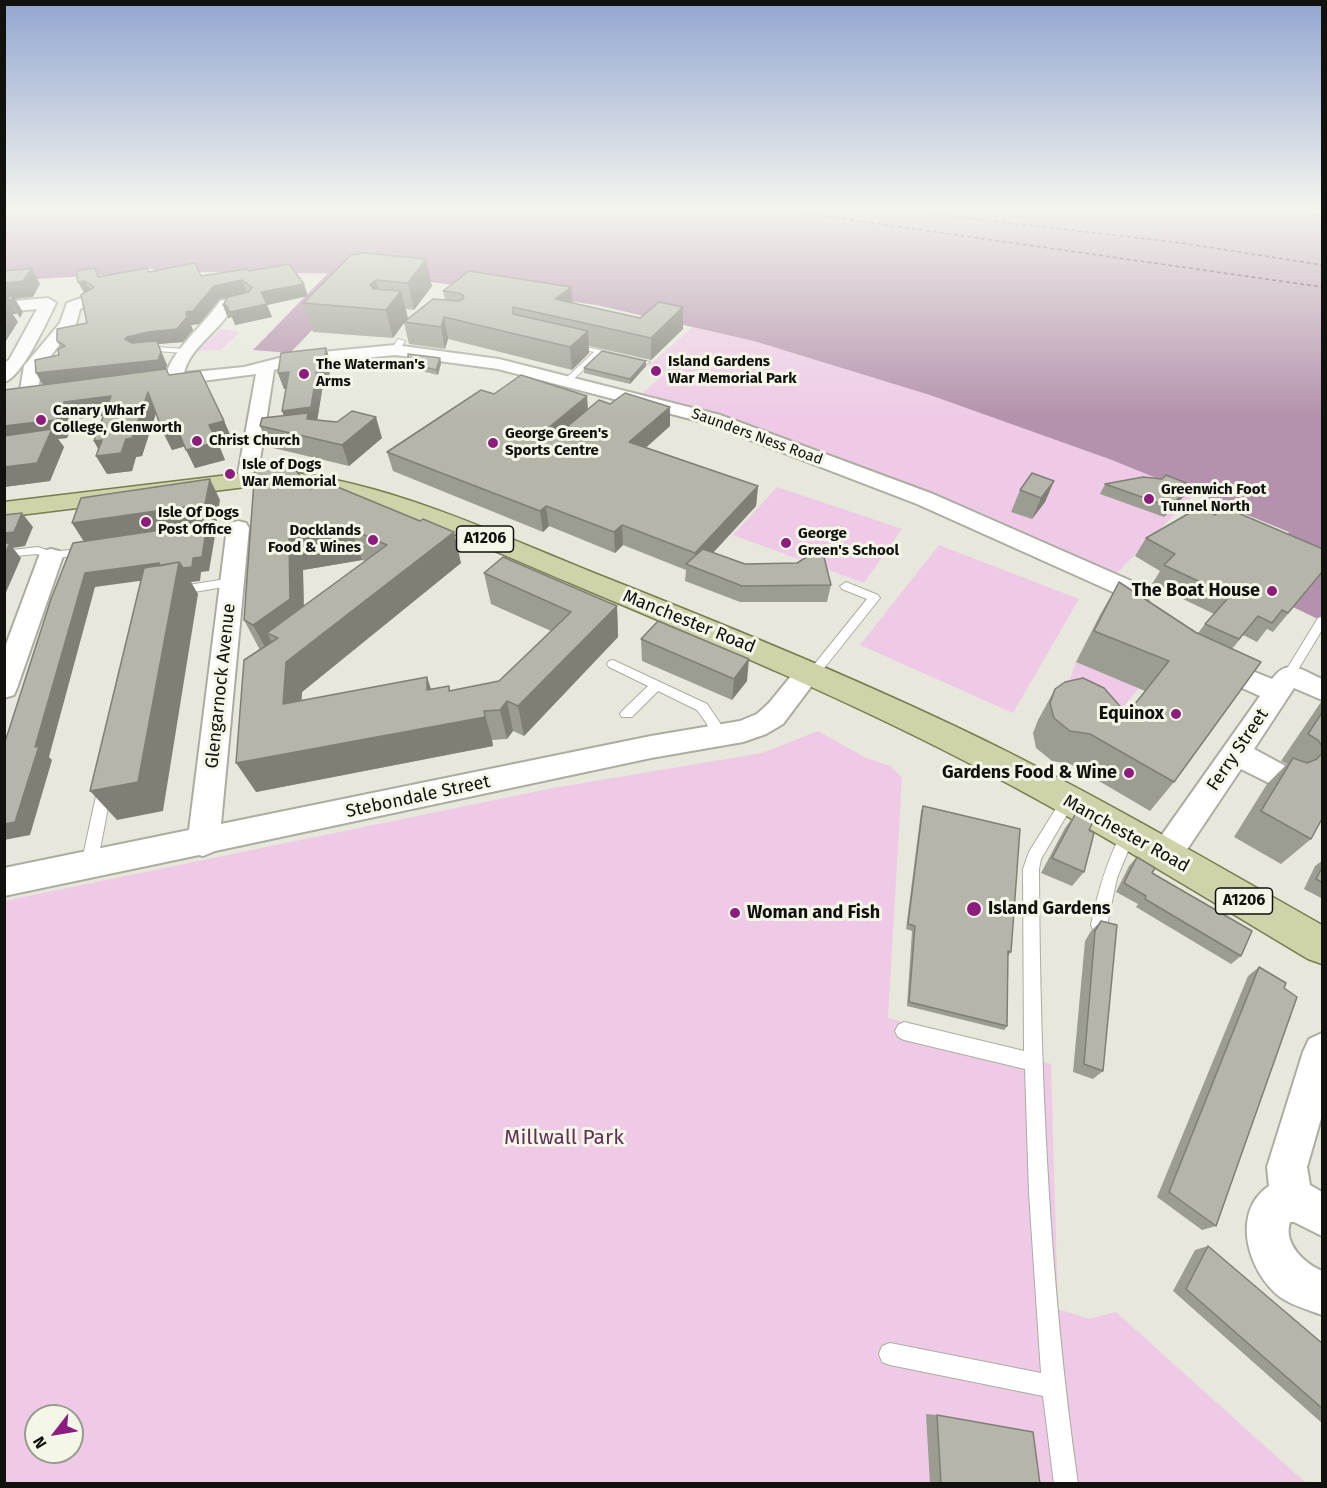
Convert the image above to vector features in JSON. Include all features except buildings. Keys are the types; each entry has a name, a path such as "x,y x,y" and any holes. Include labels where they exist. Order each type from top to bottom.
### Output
{"main road":[{"name":"Manchester Road","path":"4,510 247,479 281,477 313,481 388,502 713,631 811,673 986,757 1128,834 1323,946"}],"street":[{"path":"28,396 30,374 44,359 68,324 73,306 90,300"},
{"path":"174,380 178,361 218,319 226,304 247,300"},
{"path":"4,307 48,303 9,367"},
{"name":"Saunders Ness Road","path":"140,384 244,372 291,360 398,346 490,362 567,382 616,401 713,419 925,499 1121,586 1136,600 1157,633"},
{"path":"247,479 259,435 266,367"},
{"path":"4,399 51,394"},
{"name":"Glengarnock Avenue","path":"203,843 228,673 232,582 238,528"},
{"path":"4,688 51,556"},
{"path":"1187,652 1283,684 1323,690"},
{"name":"Stebondale Street","path":"4,882 203,843 651,747 697,742 758,726 769,719 811,673"},
{"name":"Ferry Street","path":"1166,856 1283,684"},
{"path":"1237,753 1279,776"},
{"path":"1307,1208 1287,1167 1323,1052"},
{"path":"1307,1208 1280,1203 1271,1209 1266,1219 1266,1232 1270,1247 1290,1276 1305,1287 1323,1293"}],"lane":[{"path":"566,343 646,362"},
{"path":"138,352 155,349 186,351"},
{"path":"567,382 600,351"},
{"path":"9,367 44,359"},
{"path":"181,537 238,528"},
{"path":"4,554 38,550 51,556 94,550"},
{"path":"168,592 232,582"},
{"path":"811,673 874,598 846,586"},
{"path":"1283,684 1322,621"},
{"path":"613,664 702,707 713,723 717,736"},
{"path":"627,714 657,685"},
{"path":"88,865 109,771"},
{"path":"1066,1484 1053,1388 1044,1292 1033,1062 1031,869 1034,857 1068,801"},
{"path":"1099,925 1106,885 1116,856 1128,834"},
{"path":"904,1031 1033,1062"},
{"path":"890,1354 1053,1388"}],"green space":[{"path":"392,279 508,279 1065,404 1290,532 1196,493 1116,574 898,479 856,467 712,412 641,394 667,372 648,366 694,326 637,312 527,294"},
{"path":"221,329 240,332 221,350 198,351"},
{"path":"777,487 902,529 864,583 733,535"},
{"path":"939,545 1079,599 1013,713 860,645"},
{"path":"1076,662 1139,688 1100,735 1066,691"},
{"name":"Millwall Park","path":"818,731 866,758 891,766 902,778 888,1018 1051,1064 1058,1309 1089,1319 1116,1312 1306,1483 5,1483 4,901 553,788 762,753"}],"shaded area":[{"path":"322,279 409,279 317,325 290,353 253,350"},
{"path":"413,279 1322,279 1322,621 1293,607 1320,574 1273,553 1289,532 1112,460 930,395 754,341 596,305"}],"ferry route":[{"path":"1269,279 1322,287"}],"place":[{"name":"Island Gardens War Memorial Park","path":"656,371"},
{"name":"The Waterman's Arms","path":"304,374"},
{"name":"Canary Wharf College, Glenworth","path":"41,420"},
{"name":"Christ Church","path":"197,441"},
{"name":"George Green's Sports Centre","path":"493,443"},
{"name":"Isle of Dogs War Memorial","path":"230,474"},
{"name":"Greenwich Foot Tunnel North","path":"1149,499"},
{"name":"Isle Of Dogs Post Office","path":"146,522"},
{"name":"Docklands Food & Wines","path":"373,540"},
{"name":"George Green's School","path":"786,543"},
{"name":"The Boat House","path":"1272,591"},
{"name":"Equinox","path":"1176,714"},
{"name":"Gardens Food & Wine","path":"1129,773"},
{"name":"Island Gardens","path":"974,909"},
{"name":"Woman and Fish","path":"735,913"}]}
